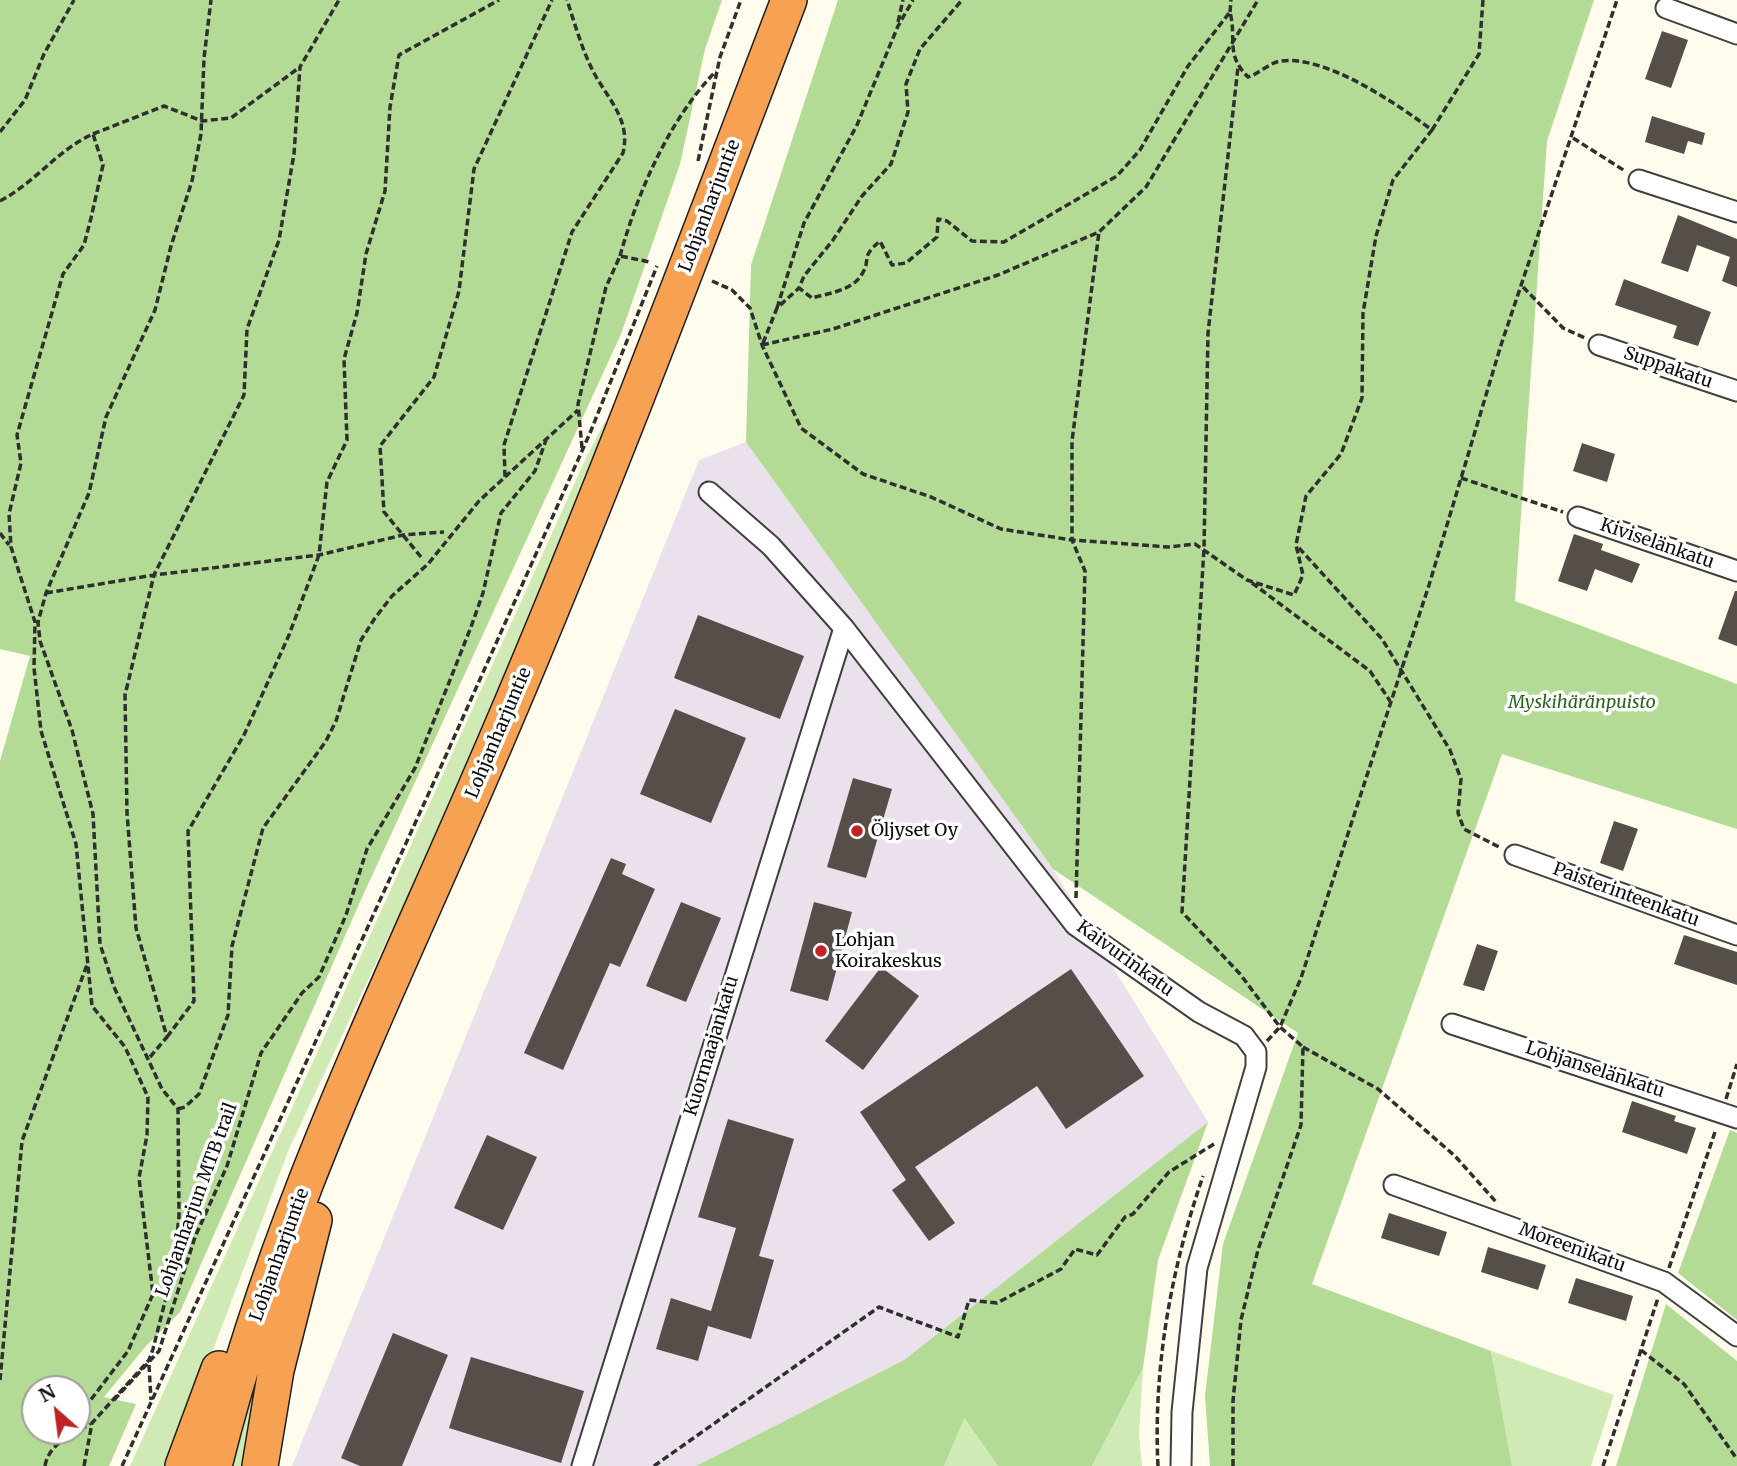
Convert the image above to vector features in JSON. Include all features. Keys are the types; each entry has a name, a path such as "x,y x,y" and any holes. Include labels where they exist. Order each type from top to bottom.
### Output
{"highway":[{"name":"Lohjanharjuntie","path":"214,1466 261,1307 322,1140 508,713 614,455 789,0"},
{"path":"260,1466 276,1370 322,1191 421,909"},
{"path":"183,1466 289,1186 364,1040"}],"street":[{"path":"1666,8 1737,34"},
{"path":"1639,180 1737,212"},
{"name":"Suppakatu","path":"1600,345 1737,391"},
{"name":"Kaivurinkatu","path":"709,492 771,546 844,628 1075,925 1199,1012 1244,1036 1256,1052"},
{"name":"Kiviselänkatu","path":"1578,517 1737,571"},
{"name":"Kuormaajankatu","path":"582,1466 844,628"},
{"name":"Paisterinteenkatu","path":"1516,855 1737,934"},
{"name":"Lohjanselänkatu","path":"1452,1024 1737,1118"},
{"path":"1181,1466 1184,1385 1197,1268 1258,1059 1256,1052"},
{"name":"Moreenikatu","path":"1394,1185 1664,1282 1737,1336"}],"path":[{"path":"0,132 26,100 44,54 74,0"},
{"path":"151,1402 149,1362 174,1266 179,1216 178,1109 162,1089 114,987 100,944 93,814 72,730 40,641 38,622 46,593 89,493 106,417 155,310 170,246 192,181 202,121 204,58 211,0"},
{"path":"0,201 24,188 69,145 164,106 202,121 231,118 300,67 339,0"},
{"path":"149,1057 194,1001 188,831 244,735 289,635 318,555 327,482 347,440 344,359 358,313 366,254 385,191 390,107 399,55 499,0"},
{"path":"421,557 384,512 380,446 434,377 459,291 474,169 552,0"},
{"path":"505,477 504,445 567,245 589,201 623,153 627,139 614,103 594,72 567,0"},
{"path":"696,171 718,69 741,0"},
{"path":"898,26 903,0"},
{"path":"762,345 777,308 804,223 857,125 898,26 913,0"},
{"path":"777,308 799,288 804,275 833,240 862,196 891,164 908,112 906,84 920,49 962,0"},
{"path":"1231,0 1230,12 1234,28 1231,49 1238,67 1248,78 1279,61 1302,61 1334,72 1380,95 1432,130"},
{"path":"762,345 833,329 998,275 1099,232 1146,187 1258,0"},
{"path":"1247,580 1294,595 1303,575 1296,545 1306,496 1341,454 1362,398 1363,313 1376,236 1393,180 1432,130 1479,54 1483,0"},
{"path":"1256,1052 1280,1027 1301,978 1429,585 1501,345 1523,287 1618,0"},
{"path":"799,288 812,298 849,287 863,274 867,253 880,242 892,265 906,263 937,237 938,219 947,220 972,241 1004,242 1117,176 1140,149 1188,66 1230,12"},
{"path":"167,1037 136,928 127,813 125,695 155,575 244,395 247,329 279,240 295,154 300,67"},
{"path":"1238,67 1208,333 1204,548 1182,912 1240,974 1280,1027 1303,1047 1378,1089 1455,1156 1519,1228"},
{"path":"582,450 578,407 606,287 653,168 683,112 718,69"},
{"name":"Lohjanharjun MTB trail","path":"91,1400 128,1351 153,1294 139,1178 147,1135 148,1097 125,1047 92,1006 76,844 41,731 34,668 35,622 10,547 9,514 21,463 18,435 63,274 84,245 103,165 93,134"},
{"path":"1573,138 1639,180"},
{"path":"1075,925 1084,571 1072,540 1072,441 1099,232"},
{"path":"178,1109 185,1107 199,1094 228,1015 232,946 263,828 326,741 336,721 361,640 375,618 392,596 428,564 480,501 578,407 607,289 621,258 650,262 620,256"},
{"path":"122,1466 582,450 661,258"},
{"path":"712,282 732,290 750,308 762,345 801,428 863,474 931,497 1001,529 1072,540 1168,547 1195,544 1370,671 1390,701"},
{"path":"1523,287 1563,328 1600,345"},
{"name":"Lohjanharjun MTB trail","path":"149,1362 163,1343 195,1237 227,1166 261,1053 302,993 320,977 346,915 367,849 415,768 471,627 483,593 501,513 536,471 545,440"},
{"path":"1461,478 1578,517"},
{"path":"46,593 155,575 318,555 403,535 443,532"},
{"path":"0,533 10,547"},
{"path":"1296,545 1382,639 1450,750 1461,779 1458,813 1464,828 1516,855"},
{"path":"0,1380 22,1141 88,960"},
{"path":"1233,1466 1233,1401 1241,1320 1258,1250 1301,1125 1303,1047"},
{"path":"654,1466 879,1307 958,1337 969,1300 997,1303 1061,1269 1074,1249 1097,1255 1125,1217 1133,1214 1169,1172 1215,1143"},
{"path":"0,1292 8,1290"},
{"path":"1641,1350 1684,1384 1737,1459"},
{"path":"85,1466 88,1434 92,1423 149,1362"},
{"path":"45,1466 46,1457 56,1445"}],"shaded area":[{"path":"746,442 1053,869 1208,1122 904,1360 696,1466 292,1466 699,460"}],"green space":[{"path":"0,0 722,0 705,49 680,164 621,334 359,904 180,1312 146,1346 104,1397 136,1404 109,1466 0,1466 0,761 30,656 0,649"},
{"name":"Myskihäränpuisto","path":"838,0 1594,0 1547,141 1515,601 1737,684 1737,829 1502,754 1312,1284 1491,1351 1512,1466 1210,1466 1205,1396 1223,1244 1298,1033 1053,869 746,442 751,265"},
{"path":"614,421 449,807 289,1149 169,1466 130,1466 586,458 604,423"},
{"path":"1208,1122 1158,1260 1143,1368 1092,1466 998,1466 964,1418 944,1466 696,1466 904,1360"},
{"path":"1730,1130 1737,1133 1737,1320 1678,1273"},
{"path":"287,1282 248,1466 227,1466"},
{"path":"1666,1304 1737,1361 1737,1466 1616,1466"},
{"path":"1491,1351 1614,1395 1591,1466 1512,1466"},
{"path":"1143,1368 1139,1435 1142,1466 1092,1466"},
{"path":"963,1417 998,1466 944,1466"}],"building":[{"path":"1662,31 1688,40 1671,88 1645,79"},
{"path":"1652,116 1705,133 1702,145 1688,141 1684,154 1645,142"},
{"path":"1678,215 1737,239 1737,287 1722,281 1730,257 1697,245 1688,272 1661,263"},
{"path":"1624,279 1711,312 1698,346 1673,338 1677,326 1615,305"},
{"path":"1582,443 1615,454 1607,482 1573,471"},
{"path":"1574,534 1603,544 1601,550 1640,564 1632,583 1595,569 1587,591 1558,581"},
{"path":"1737,591 1737,646 1718,639"},
{"path":"698,615 804,656 780,719 674,678"},
{"path":"675,709 746,738 711,823 640,794"},
{"path":"853,778 892,789 866,878 827,867"},
{"path":"1614,821 1638,829 1623,871 1600,863"},
{"path":"611,858 626,864 622,874 655,889 620,967 610,963 563,1070 524,1053"},
{"path":"681,902 721,918 686,1002 646,986"},
{"name":"Lohjan Koirakeskus","path":"814,902 852,912 828,1001 790,991"},
{"path":"1684,935 1737,952 1737,985 1674,964"},
{"path":"1477,944 1498,951 1484,991 1463,985"},
{"path":"881,967 919,996 863,1070 825,1041"},
{"path":"1071,969 1144,1076 1066,1129 1037,1086 915,1167 955,1223 929,1241 892,1190 906,1180 860,1112"},
{"path":"1632,1101 1676,1116 1674,1121 1696,1128 1687,1154 1622,1132"},
{"path":"728,1119 794,1139 759,1256 774,1260 751,1339 708,1326 698,1361 656,1349 671,1298 711,1311 736,1228 698,1217"},
{"path":"487,1135 537,1157 503,1230 454,1208"},
{"path":"1389,1213 1447,1232 1439,1256 1381,1238"},
{"path":"1488,1247 1546,1265 1538,1290 1481,1272"},
{"path":"1576,1278 1633,1296 1626,1321 1568,1303"},
{"path":"393,1333 448,1355 402,1466 360,1466 341,1458"},
{"path":"471,1357 584,1391 561,1463 449,1428"}],"place":[{"name":"Öljyset Oy","path":"857,831"},
{"name":"Lohjan Koirakeskus","path":"821,951"}]}
